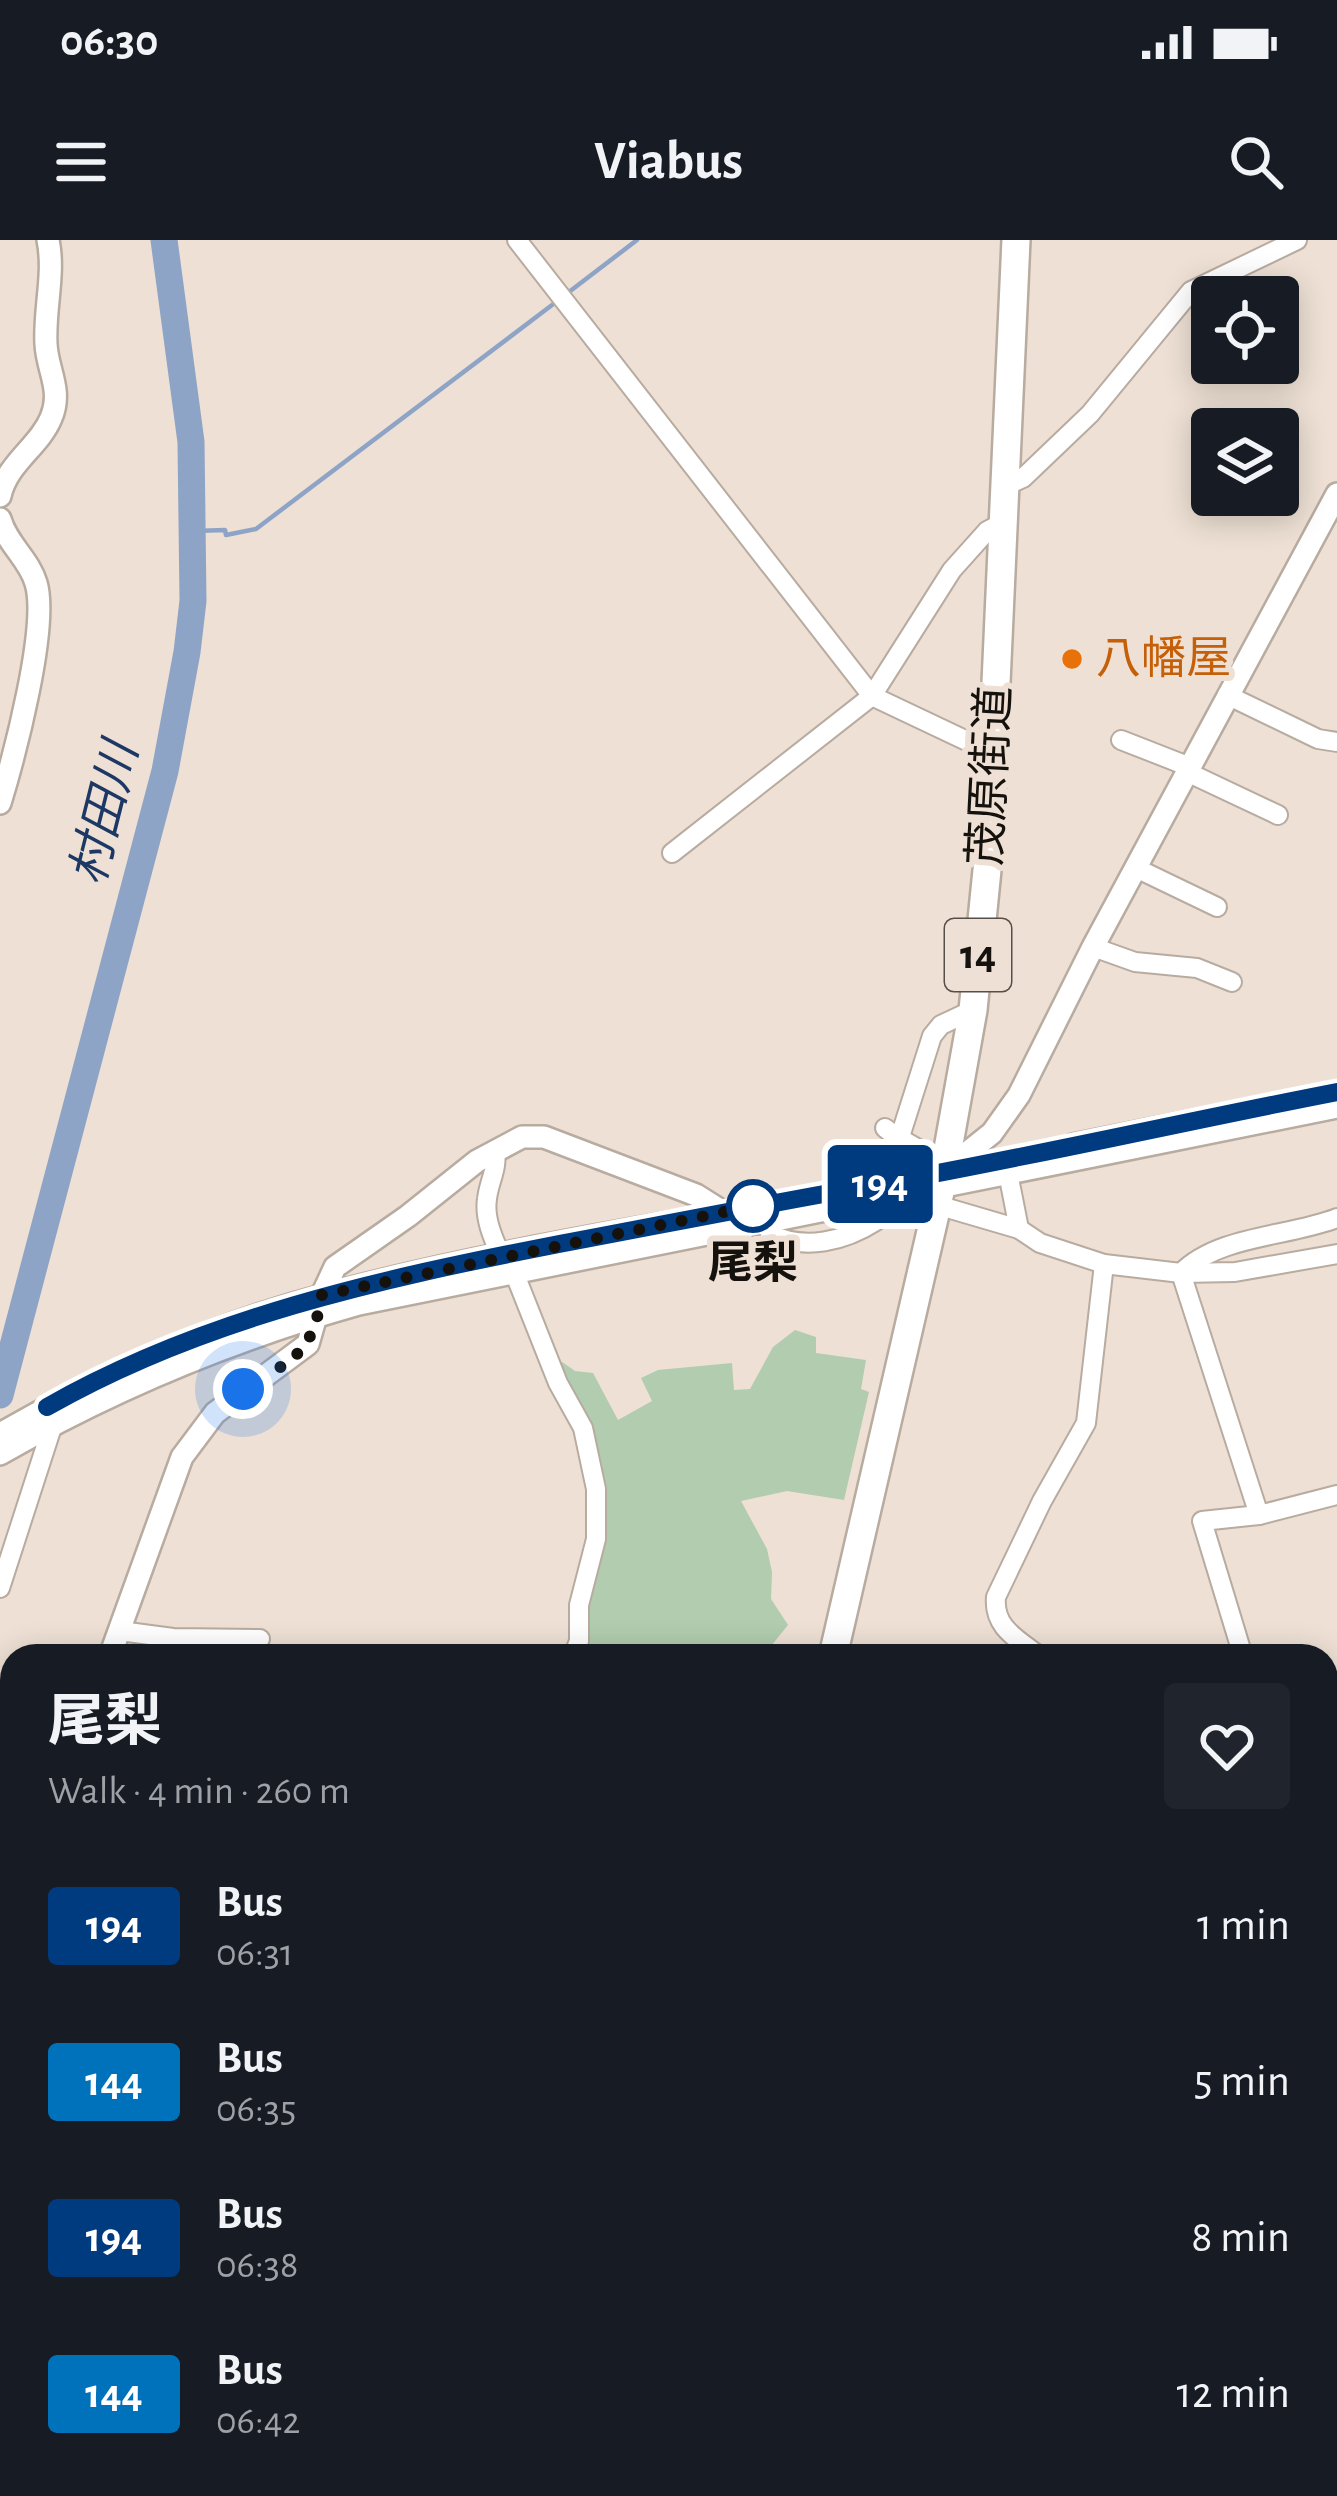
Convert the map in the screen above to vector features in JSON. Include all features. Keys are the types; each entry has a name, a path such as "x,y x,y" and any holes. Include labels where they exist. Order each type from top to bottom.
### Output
{"main road":[{"name":"茂原街道","path":"835,1644 940,1189 973,1010 988,860 1016,240"}],"street":[{"path":"0,496 7,477 40,434 54,405 56,380 46,351 52,258 48,240"},
{"path":"517,240 872,696 992,748"},
{"path":"1005,486 1023,478 1067,438 1191,292 1297,240"},
{"path":"940,1189 992,1133 1018,1096 1337,494"},
{"path":"0,519 10,544 30,568 39,597 29,686 0,803"},
{"path":"672,853 872,696 952,570 986,531 1002,523"},
{"path":"1227,695 1318,739 1337,742"},
{"path":"1121,740 1278,815"},
{"path":"1138,869 1217,907"},
{"path":"1094,946 1135,962 1197,968 1232,982"},
{"path":"973,1010 941,1025 932,1036 892,1134 930,1154 940,1189 1040,1244 1104,1264 1181,1273 1235,1272 1337,1254"},
{"path":"0,1454 94,1382 200,1337 723,1212 940,1189 1337,1092"},
{"path":"507,1264 879,1202 1337,1107"},
{"path":"115,1644 182,1457 214,1413 308,1344 330,1276 341,1262 495,1150 522,1137 544,1138 696,1196 723,1212"},
{"path":"495,1150 497,1162 486,1202 492,1238 583,1428 596,1489 596,1539 579,1605 578,1644"},
{"path":"1008,1173 1019,1229"},
{"path":"1181,1273 1194,1260 1219,1250 1337,1218"},
{"path":"1025,1644 1004,1628 995,1609 996,1597 1085,1423 1104,1264"},
{"path":"1181,1273 1259,1515"},
{"path":"0,1434 50,1415"},
{"path":"0,1588 50,1415"},
{"path":"1239,1644 1202,1521 1259,1515 1337,1495"},
{"path":"120,1631 173,1638 260,1639"}],"green space":[{"path":"795,1330 816,1337 816,1353 866,1360 861,1389 869,1392 844,1500 787,1491 741,1501 767,1549 771,1599 788,1625 773,1644 580,1644 590,1554 587,1476 577,1441 542,1367 562,1362 575,1371 593,1373 618,1420 652,1401 641,1378 658,1370 732,1363 734,1390 750,1389 773,1347"}],"waterway":[{"name":"村田川","path":"0,1395 165,771 187,652 193,601 191,442 164,240"},
{"path":"565,295 637,240"},
{"path":"194,531 225,530 226,535 256,529 556,302"}],"bus line":[{"name":"194","path":"47,1407 200,1337 322,1295 1337,1092"}],"place":[{"name":"八幡屋","path":"1072,659"},
{"name":"尾梨","path":"753,1206"}],"route":[{"path":"243,1389 296,1357 308,1344 322,1295 753,1206"}]}
